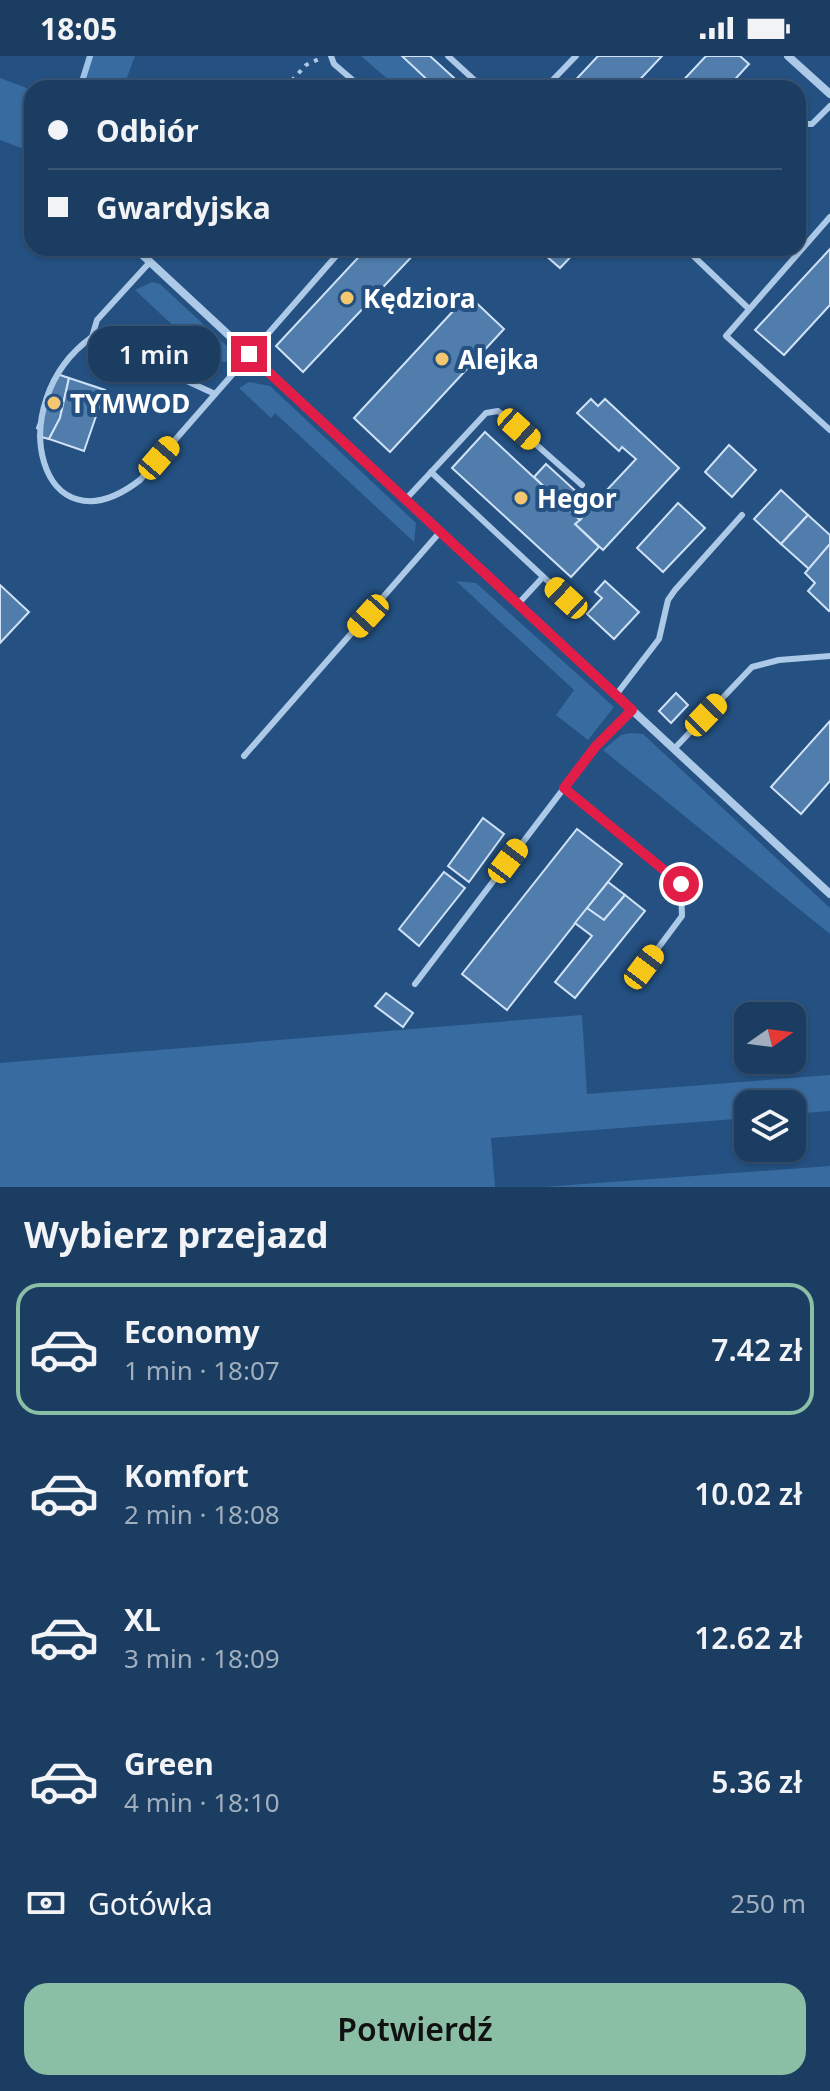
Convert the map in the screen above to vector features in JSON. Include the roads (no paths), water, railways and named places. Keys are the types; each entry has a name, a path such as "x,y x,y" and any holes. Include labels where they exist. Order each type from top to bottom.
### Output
{"street":[{"path":"788,56 830,94"},
{"path":"144,256 830,894"}],"lane":[{"path":"331,56 334,64 353,80"},
{"path":"448,56 474,80"},
{"path":"553,80 576,56"},
{"path":"806,124 812,124 830,106"},
{"path":"806,244 830,217"},
{"path":"33,461 45,480 65,495 88,501 109,499 140,480 336,256"},
{"path":"693,256 749,309"},
{"path":"796,256 726,336 830,430"},
{"path":"96,367 92,337 97,320 150,262"},
{"path":"50,370 70,350 92,337"},
{"path":"92,337 215,394"},
{"path":"37,402 41,390"},
{"path":"406,499 486,413 498,411 582,485"},
{"path":"431,472 566,598"},
{"path":"616,695 659,639 668,600 742,515"},
{"path":"244,756 440,532"},
{"path":"518,604 543,577"},
{"path":"674,749 752,667 779,660 830,656"},
{"path":"415,984 596,746 632,710"},
{"path":"564,788 681,884 682,916 644,967"}],"waterway":[{"path":"82,80 90,56"}],"place":[{"name":"Kędziora","path":"347,298"},
{"name":"Alejka","path":"442,359"},
{"name":"TYMWOD","path":"54,403"},
{"name":"Hegor","path":"521,498"}]}
